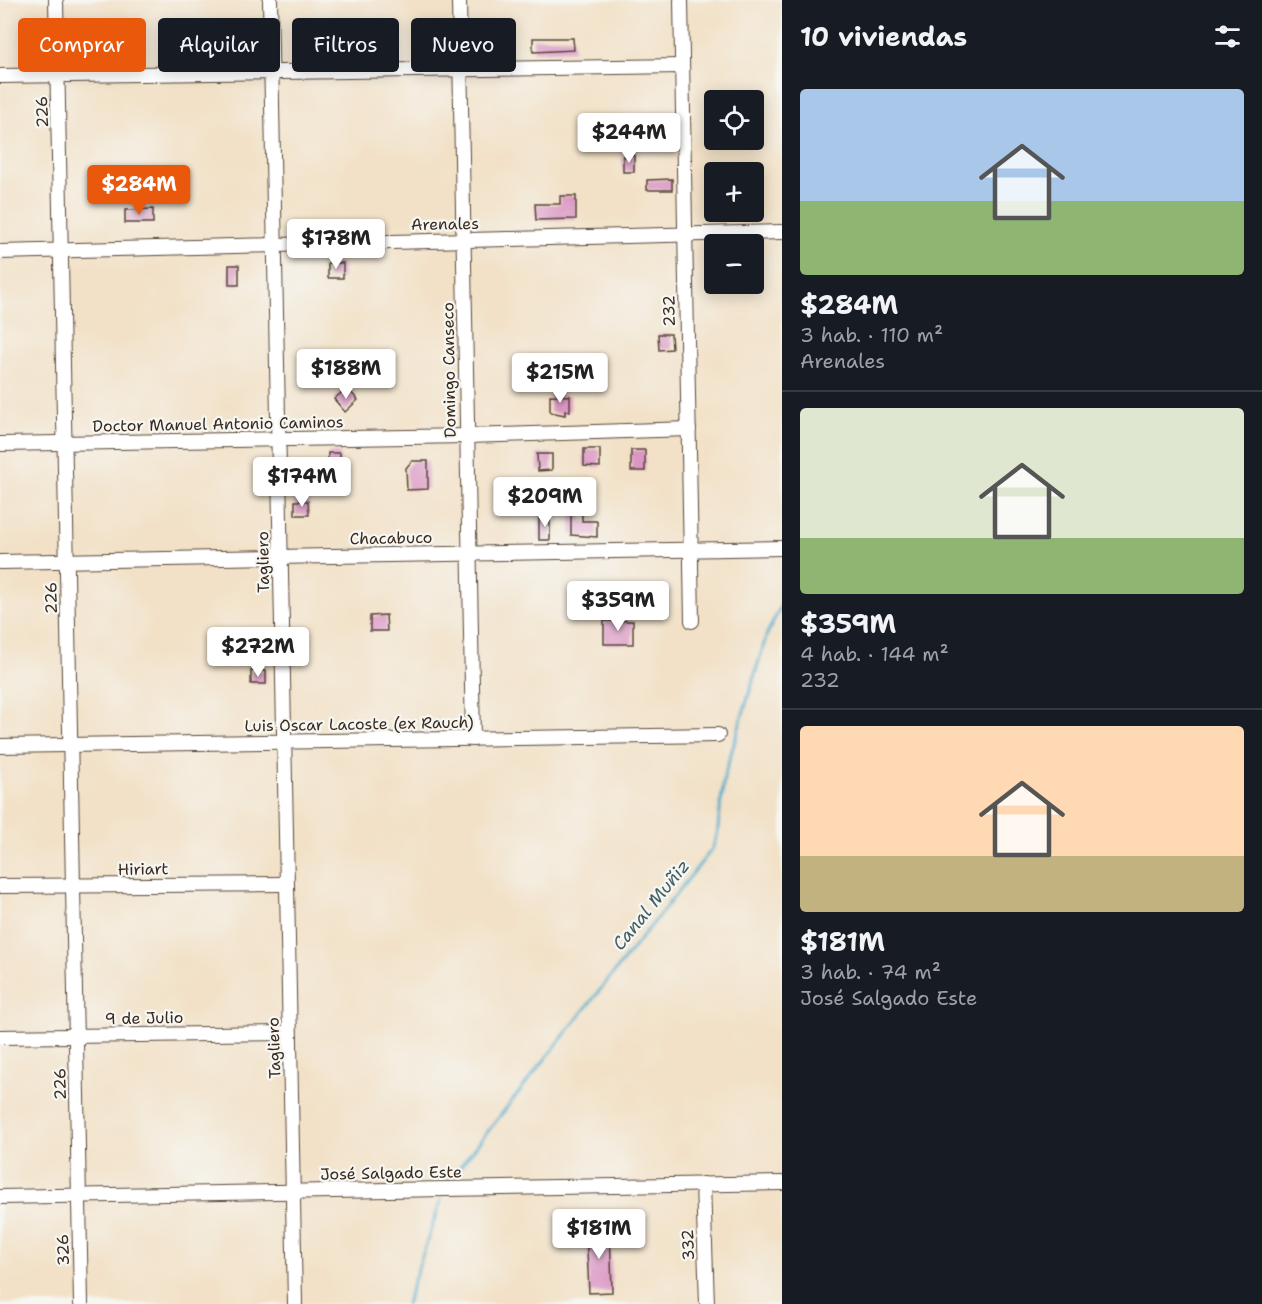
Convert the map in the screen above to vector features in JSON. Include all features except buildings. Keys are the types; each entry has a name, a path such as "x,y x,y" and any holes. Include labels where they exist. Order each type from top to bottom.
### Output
{"street":[{"name":"226","path":"56,0 78,1196"},
{"name":"Tagliero","path":"270,0 270,18"},
{"name":"Domingo Canseco","path":"459,0 459,18"},
{"name":"232","path":"681,0 692,621"},
{"path":"516,68 682,66"},
{"path":"280,72 411,70"},
{"path":"0,76 271,72"},
{"name":"Tagliero","path":"271,72 289,1033 295,1191 295,1304"},
{"name":"Domingo Canseco","path":"460,72 472,739"},
{"name":"Arenales","path":"0,252 782,232"},
{"name":"Doctor Manuel Antonio Caminos","path":"0,444 467,436 689,429"},
{"name":"Chacabuco","path":"0,562 782,548"},
{"name":"Luis Oscar Lacoste (ex Rauch)","path":"0,746 718,735"},
{"name":"Hiriart","path":"0,886 286,884"},
{"name":"9 de Julio","path":"0,1037 289,1033"},
{"name":"José Salgado Este","path":"0,1197 782,1183"},
{"name":"332","path":"703,1184 707,1304"},
{"name":"326","path":"78,1196 81,1304"}],"waterway":[{"name":"Canal Muñiz","path":"450,1179 712,849 717,836 724,777 767,634 782,604"},
{"name":"Canal Muñiz","path":"406,1304 441,1200"}]}
